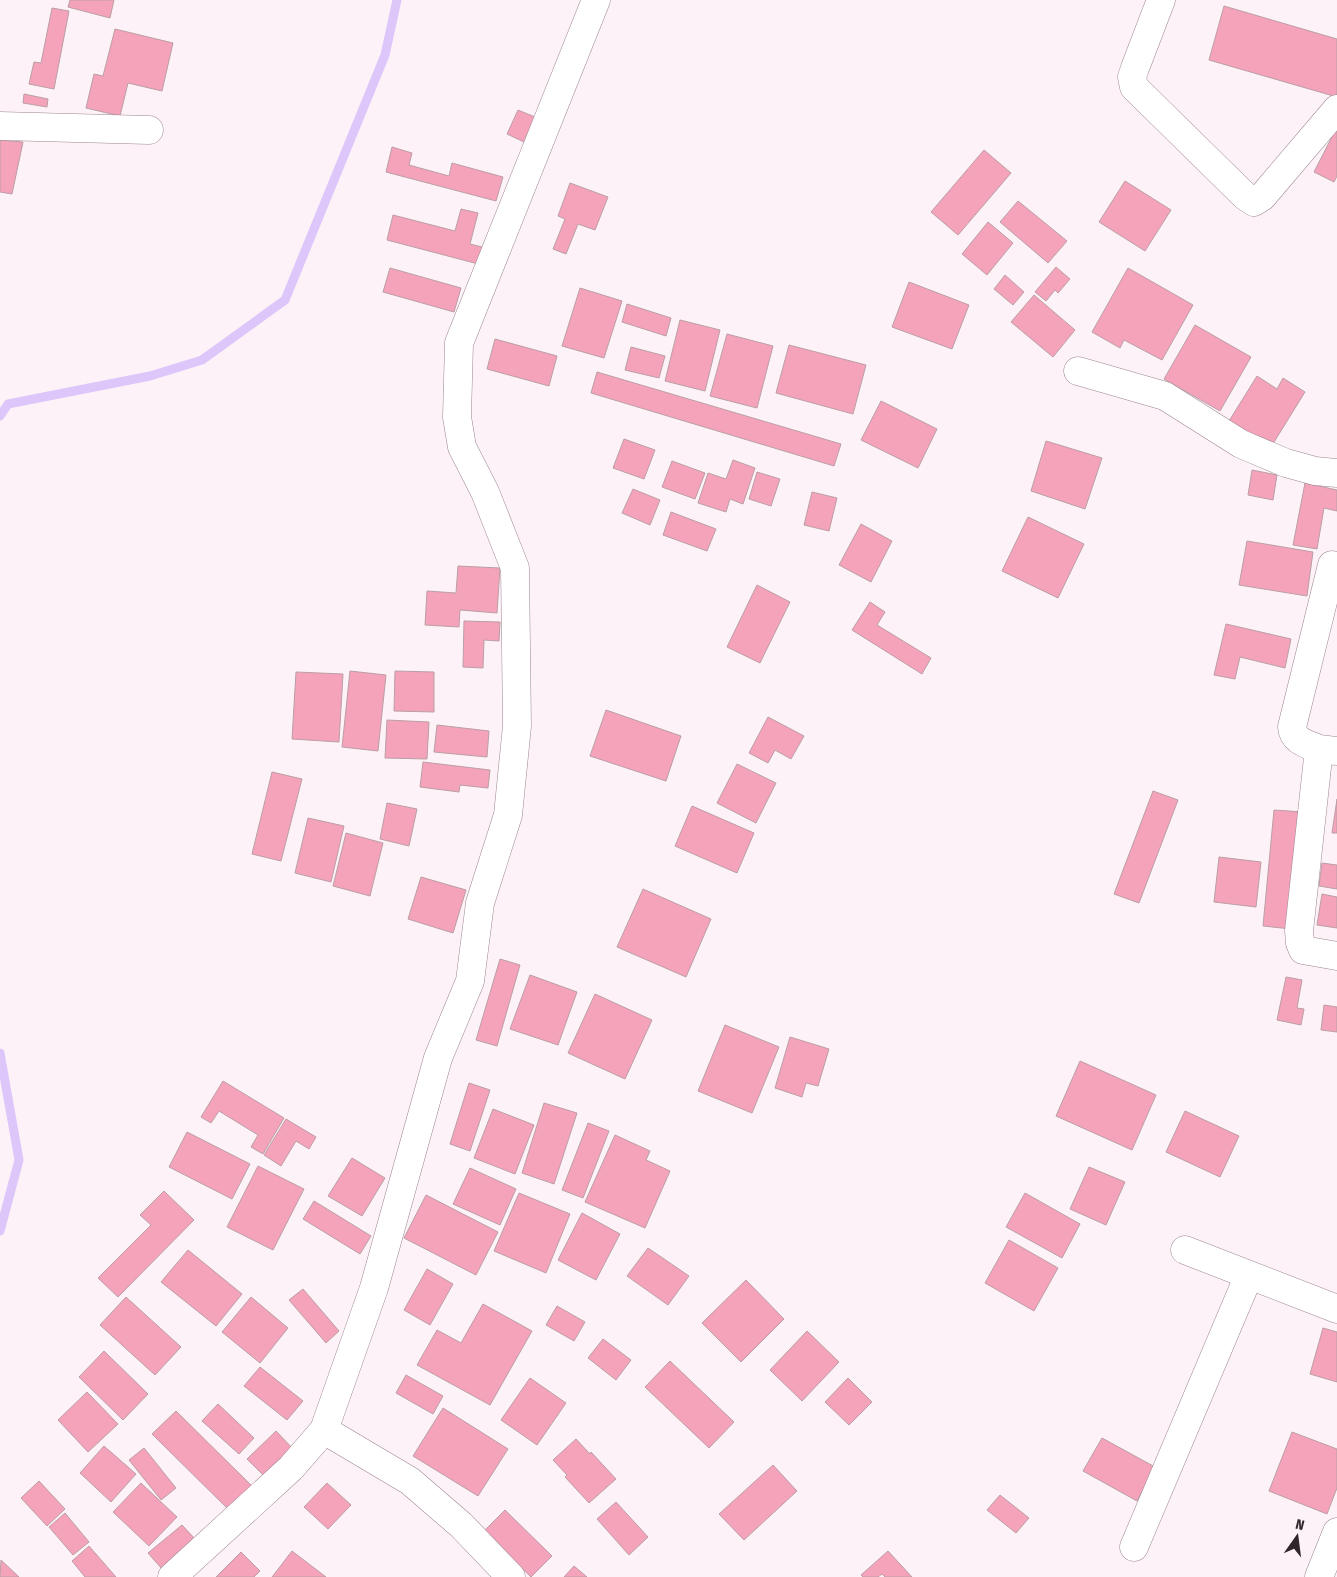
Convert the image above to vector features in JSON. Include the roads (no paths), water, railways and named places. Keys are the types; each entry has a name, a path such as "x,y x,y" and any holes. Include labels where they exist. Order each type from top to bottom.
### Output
{"street":[{"path":"172,1577 291,1468 324,1430 374,1288 438,1058 470,980 480,903 508,815 517,726 515,568 485,492 462,447 457,417 459,343 596,0"},
{"path":"1161,0 1132,77 1134,87 1249,199 1254,202 1262,197 1337,109"},
{"path":"0,126 148,130"},
{"path":"1078,372 1165,396 1241,444 1286,463 1315,471 1337,473"},
{"path":"1332,565 1292,727 1292,734 1296,738 1328,750 1299,931 1300,943 1302,950 1337,956"},
{"path":"1185,1250 1337,1309"},
{"path":"1134,1548 1249,1275"},
{"path":"324,1430 410,1481 461,1525 511,1577"},
{"path":"1319,1577 1337,1532"}],"waterway":[{"path":"0,416 8,404 150,376 202,360 285,300 385,55 397,0"},
{"path":"0,1053 19,1160 0,1231"}]}
